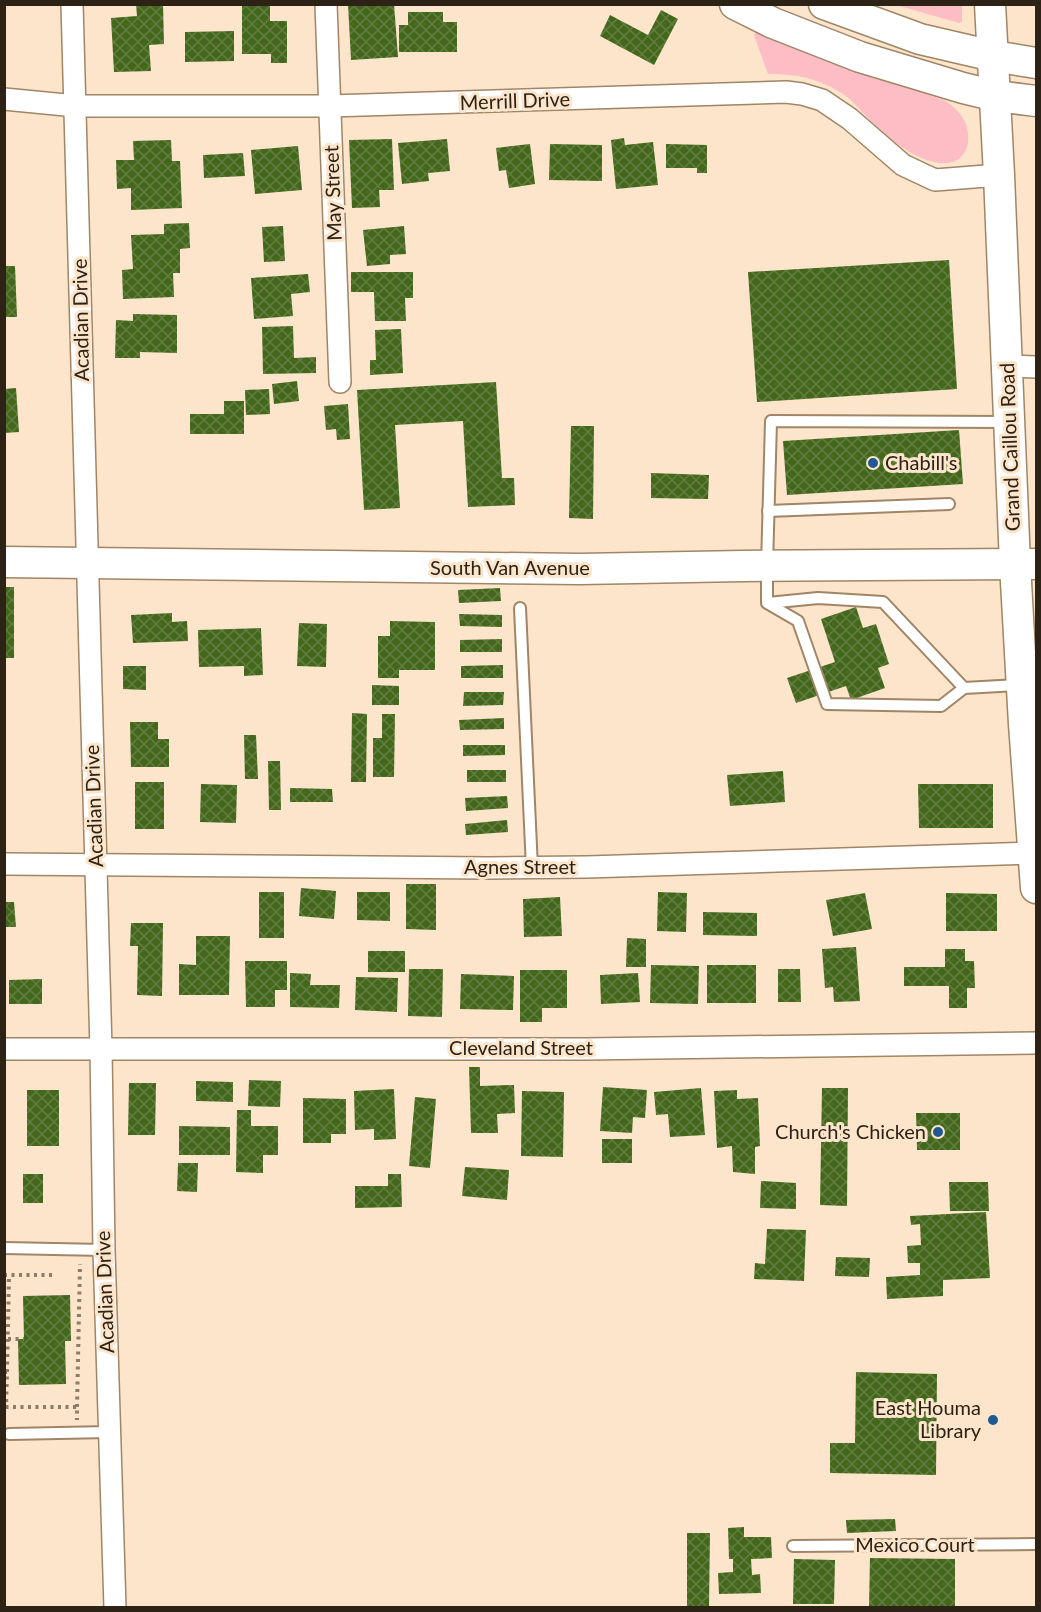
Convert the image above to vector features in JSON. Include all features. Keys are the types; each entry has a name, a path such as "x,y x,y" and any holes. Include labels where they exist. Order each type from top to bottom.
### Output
{"main road":[{"path":"735,4 773,23 860,57 963,88 996,96 1036,101"},
{"path":"824,4 920,39 993,56 1036,63"},
{"name":"Grand Caillou Road","path":"990,4 996,96 1009,422 1026,564 1022,685 1030,724 1036,888"},
{"name":"South Van Avenue","path":"4,562 580,569 1026,564"}],"street":[{"name":"Acadian Drive","path":"72,4 115,1608"},
{"name":"May Street","path":"326,4 340,382"},
{"name":"Merrill Drive","path":"4,99 76,106 330,106 786,92 822,100 850,119 903,165 935,180 999,175"},
{"path":"1007,366 1036,367"},
{"name":"Agnes Street","path":"4,864 587,867 1034,853"},
{"name":"Cleveland Street","path":"4,1049 585,1048 1036,1043"}],"lane":[{"path":"767,603 771,421 1009,422"},
{"path":"768,511 949,504"},
{"path":"767,603 818,598 884,602 964,688"},
{"path":"767,603 798,621 828,704 941,706 964,688 1022,685"},
{"path":"520,608 532,867"},
{"path":"4,1248 104,1250"},
{"path":"9,1434 109,1432"},
{"name":"Mexico Court","path":"793,1546 1036,1544"}],"path":[{"path":"77,1433 80,1249"},
{"path":"54,1275 7,1275 6,1407 77,1407"},
{"path":"8,1339 24,1339"}],"shaded area":[{"path":"896,5 962,5 962,22 959,23"},
{"path":"756,32 821,59 944,100 958,112 966,123 968,142 966,149 959,159 947,163 939,163 917,156 889,137 846,96 825,84 807,78 768,74 754,35"}],"building":[{"path":"136,4 163,4 164,44 149,45 151,71 114,72 111,18 137,16"},
{"path":"242,4 270,4 270,21 287,21 287,63 271,63 271,54 242,54"},
{"path":"348,4 394,4 398,57 351,60"},
{"path":"661,10 678,19 654,65 600,36 610,15 648,35"},
{"path":"408,12 443,12 443,22 457,22 457,52 399,52 399,25 408,25"},
{"path":"234,31 234,61 185,62 185,32"},
{"path":"624,138 625,145 653,142 658,185 616,189 611,140"},
{"path":"392,139 394,190 379,190 380,207 352,208 349,140"},
{"path":"447,139 450,171 428,173 429,181 402,184 398,143"},
{"path":"171,140 172,161 180,161 182,208 131,210 131,188 117,189 116,160 134,160 133,141"},
{"path":"530,144 535,184 509,188 506,170 499,171 496,148"},
{"path":"550,144 602,145 602,181 549,180"},
{"path":"666,144 707,145 707,173 697,173 697,168 666,168"},
{"path":"298,146 302,190 255,194 251,150"},
{"path":"243,153 245,176 204,178 203,155"},
{"path":"189,223 190,248 180,249 180,273 173,273 174,297 123,299 122,270 133,269 131,235 164,234 164,224"},
{"path":"283,226 285,261 264,262 262,227"},
{"path":"404,226 406,254 390,255 390,264 367,266 363,230"},
{"path":"949,260 957,389 757,402 748,272"},
{"path":"4,266 15,266 17,317 4,317"},
{"path":"351,272 413,272 413,298 405,298 406,321 375,321 374,292 351,292"},
{"path":"308,274 310,292 291,294 293,316 254,319 251,278"},
{"path":"133,314 177,315 177,353 140,352 140,358 115,358 116,320 133,321"},
{"path":"293,326 294,358 316,357 316,373 263,374 262,327"},
{"path":"401,329 403,373 370,375 370,360 376,360 375,330"},
{"path":"297,381 299,401 274,404 272,384"},
{"path":"496,382 502,478 514,478 515,505 468,507 463,421 395,425 400,508 364,510 357,390"},
{"path":"16,388 19,432 4,433 4,389"},
{"path":"269,389 270,414 246,415 245,390"},
{"path":"224,401 244,401 244,434 190,434 190,414 224,414"},
{"path":"348,404 350,439 337,440 336,429 326,430 324,406"},
{"path":"571,426 594,426 593,519 569,518"},
{"name":"Chabill's","path":"959,430 963,484 787,495 783,441"},
{"path":"651,473 709,475 708,499 651,498"},
{"path":"4,587 14,587 14,658 4,658"},
{"path":"500,588 501,601 459,603 458,590"},
{"path":"856,607 863,628 876,624 889,664 878,668 885,688 851,700 846,686 796,703 787,678 835,662 821,619"},
{"path":"172,613 172,622 187,621 188,641 133,643 131,615"},
{"path":"459,614 502,615 502,627 460,626"},
{"path":"390,621 435,622 435,670 399,670 399,678 378,678 378,636 390,636"},
{"path":"299,623 327,624 326,667 297,666"},
{"path":"261,628 263,675 244,676 244,666 199,667 198,630"},
{"path":"502,639 502,652 460,652 460,640"},
{"path":"503,665 503,678 461,678 461,666"},
{"path":"123,666 146,666 146,690 123,689"},
{"path":"372,685 399,686 399,705 372,705"},
{"path":"464,692 504,692 503,705 463,706"},
{"path":"352,713 367,714 366,782 351,782"},
{"path":"382,714 395,714 394,777 373,777 373,738 382,738"},
{"path":"504,718 504,729 460,730 459,720"},
{"path":"130,722 158,722 158,739 169,739 169,767 131,767"},
{"path":"244,735 256,735 258,779 245,779"},
{"path":"463,745 505,745 505,755 463,756"},
{"path":"268,761 280,761 281,810 269,810"},
{"path":"467,770 506,770 506,782 467,782"},
{"path":"783,771 785,802 730,806 727,775"},
{"path":"135,782 164,782 164,829 135,829"},
{"path":"201,784 237,785 236,823 200,822"},
{"path":"918,784 993,784 993,828 919,828"},
{"path":"290,788 332,789 333,802 290,802"},
{"path":"507,796 508,808 466,811 465,798"},
{"path":"507,820 508,832 466,835 465,824"},
{"path":"406,884 436,884 436,930 406,929"},
{"path":"301,888 336,891 334,919 299,916"},
{"path":"259,892 284,892 284,938 259,938"},
{"path":"357,892 390,892 390,921 357,920"},
{"path":"658,892 687,893 686,932 657,931"},
{"path":"865,893 872,929 833,936 826,900"},
{"path":"946,893 997,894 997,931 946,931"},
{"path":"560,897 562,936 524,937 523,899"},
{"path":"4,902 14,902 16,927 4,927"},
{"path":"703,912 757,913 757,936 703,935"},
{"path":"131,923 163,923 162,996 137,995 138,946 130,946"},
{"path":"196,936 230,936 229,995 179,995 179,964 196,965"},
{"path":"627,938 646,939 646,967 626,967"},
{"path":"856,947 860,1001 834,1002 833,987 825,988 822,949"},
{"path":"945,949 965,949 965,961 974,961 975,988 967,988 967,1008 949,1008 949,986 904,986 904,967 945,967"},
{"path":"368,951 405,951 405,972 368,972"},
{"path":"245,961 287,961 287,990 275,990 275,1007 246,1007"},
{"path":"651,965 699,966 698,1004 650,1003"},
{"path":"707,965 756,965 756,1003 707,1003"},
{"path":"409,969 443,969 442,1017 408,1016"},
{"path":"778,969 800,969 801,1002 778,1002"},
{"path":"520,970 567,970 567,1008 542,1008 542,1022 520,1022"},
{"path":"290,973 311,974 310,985 340,985 339,1008 290,1007"},
{"path":"638,973 640,1002 601,1004 600,975"},
{"path":"461,974 514,976 513,1010 460,1009"},
{"path":"356,977 398,978 397,1012 355,1010"},
{"path":"42,979 42,1004 9,1004 9,980"},
{"path":"469,1067 480,1067 480,1086 514,1085 515,1113 497,1114 498,1133 471,1133"},
{"path":"249,1080 281,1081 280,1107 248,1106"},
{"path":"196,1081 233,1082 233,1102 196,1101"},
{"path":"129,1083 156,1083 155,1135 128,1135"},
{"path":"603,1087 647,1090 645,1118 633,1117 632,1133 600,1131"},
{"path":"701,1088 705,1135 670,1137 668,1114 656,1115 654,1092"},
{"path":"822,1088 848,1088 847,1206 820,1205"},
{"path":"394,1089 396,1139 374,1140 374,1129 355,1130 354,1091"},
{"path":"27,1090 59,1090 59,1146 27,1146"},
{"path":"737,1090 737,1099 758,1098 760,1146 755,1147 755,1174 733,1172 732,1146 717,1148 714,1091"},
{"path":"522,1091 564,1092 563,1157 521,1156"},
{"path":"415,1097 436,1099 430,1168 409,1166"},
{"path":"303,1098 346,1099 346,1134 331,1134 331,1143 303,1143"},
{"path":"237,1110 251,1110 251,1126 278,1126 278,1155 263,1155 263,1173 236,1172"},
{"name":"Church's Chicken","path":"916,1113 960,1113 960,1150 917,1150"},
{"path":"179,1126 230,1127 230,1155 179,1155"},
{"path":"602,1139 632,1139 632,1163 602,1163"},
{"path":"178,1163 198,1163 197,1192 177,1191"},
{"path":"465,1167 509,1170 507,1200 462,1196"},
{"path":"23,1174 43,1174 43,1203 23,1203"},
{"path":"388,1174 401,1174 402,1207 355,1208 355,1186 388,1186"},
{"path":"761,1181 796,1183 796,1209 760,1208"},
{"path":"949,1182 988,1182 989,1211 950,1211"},
{"path":"986,1212 990,1278 943,1280 943,1296 887,1299 886,1277 920,1275 920,1263 908,1263 907,1246 921,1245 920,1224 911,1225 910,1216"},
{"path":"767,1229 806,1230 804,1281 754,1279 755,1263 765,1264"},
{"path":"836,1257 870,1258 869,1277 835,1276"},
{"path":"70,1295 71,1341 65,1341 66,1384 19,1385 18,1339 24,1339 23,1296"},
{"path":"856,1372 937,1374 936,1475 830,1473 830,1443 855,1443"},
{"path":"895,1519 896,1531 847,1533 846,1520"},
{"path":"744,1527 744,1537 771,1537 772,1558 751,1559 752,1575 760,1574 761,1593 719,1594 718,1573 733,1572 733,1559 729,1559 728,1528"},
{"path":"687,1533 710,1533 709,1608 687,1608"},
{"path":"870,1558 955,1559 955,1608 869,1608"},
{"path":"794,1559 835,1560 834,1604 793,1604"}],"place":[{"name":"Chabill's","path":"873,463"},
{"name":"Church's Chicken","path":"938,1132"},
{"name":"East Houma Library","path":"993,1420"}]}
